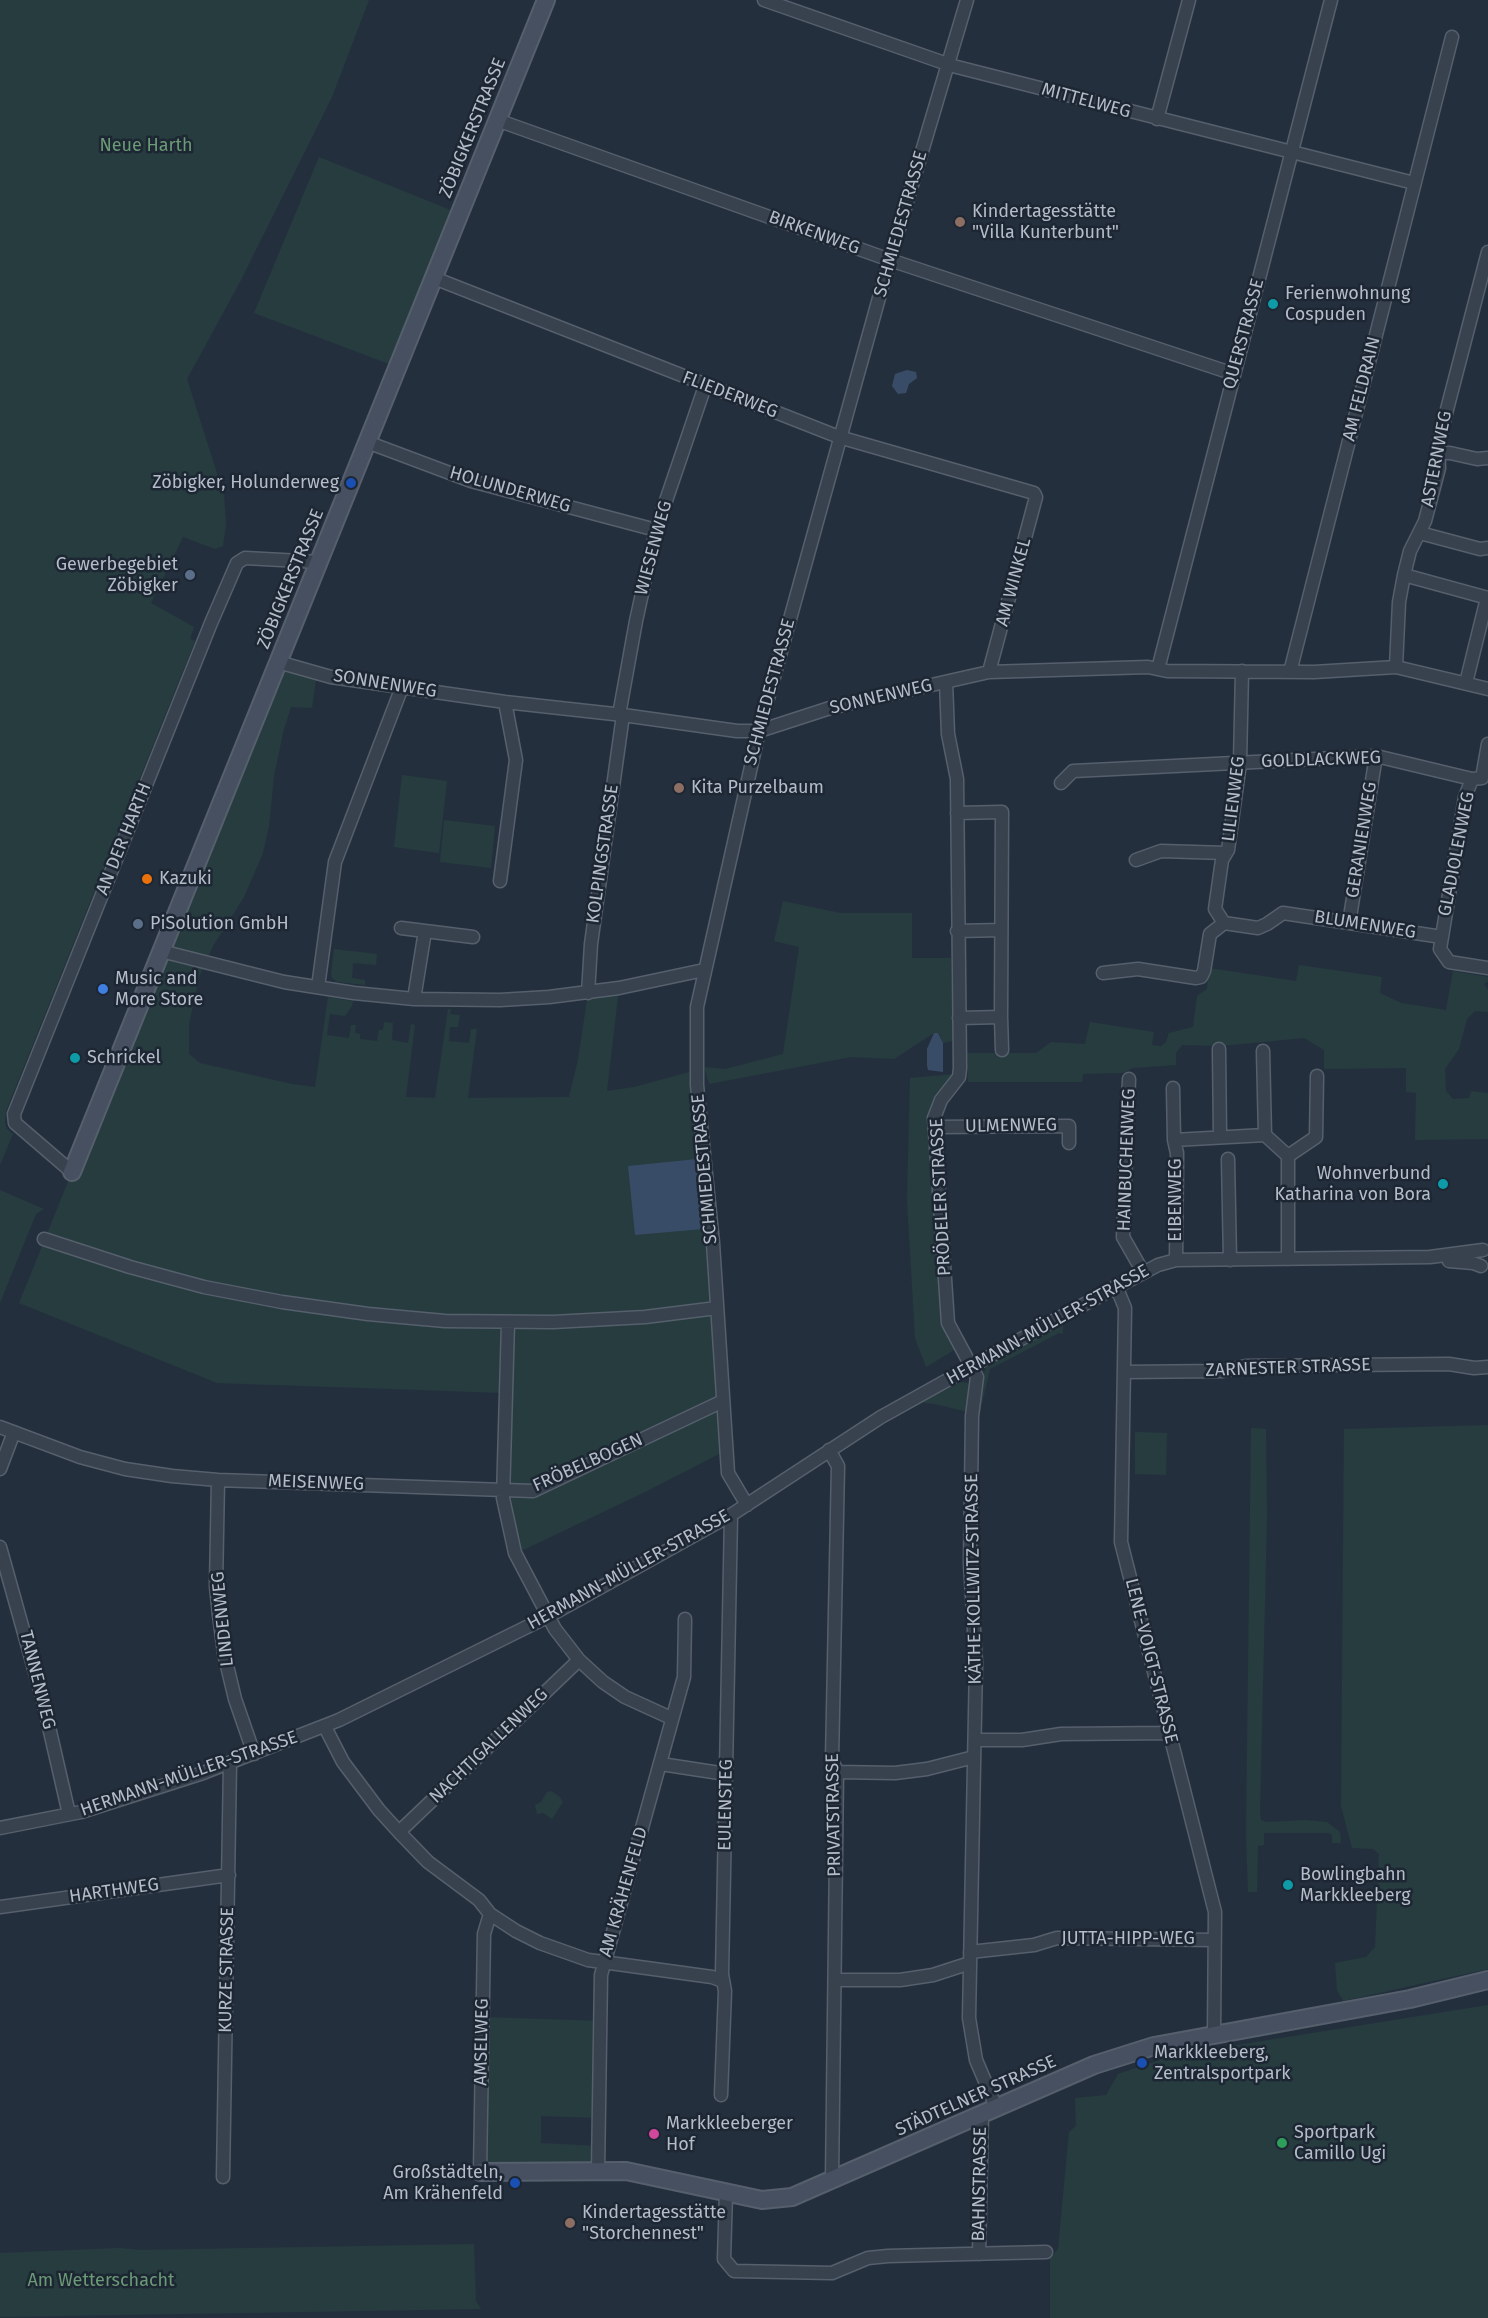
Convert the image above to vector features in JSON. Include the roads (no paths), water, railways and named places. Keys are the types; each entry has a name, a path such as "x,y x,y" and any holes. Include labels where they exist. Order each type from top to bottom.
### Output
{"main road":[{"name":"ZÖBIGKERSTRASSE","path":"72,1172 546,0"},
{"name":"STÄDTELNER STRASSE","path":"480,2172 639,2173 762,2200 792,2197 1094,2065 1154,2046 1410,1999 1488,1980"}],"street":[{"name":"MITTELWEG","path":"764,0 948,65 1414,183"},
{"name":"SCHMIEDESTRASSE","path":"747,1505 728,1473 698,1085 697,1007 759,731 839,437 967,0"},
{"path":"1157,119 1189,0"},
{"name":"QUERSTRASSE","path":"1158,669 1331,0"},
{"name":"AM FELDRAIN","path":"1290,672 1452,37"},
{"name":"BIRKENWEG","path":"497,120 890,260 1234,374"},
{"name":"ASTERNWEG","path":"1396,667 1399,602 1404,575 1410,551 1420,533 1439,468 1438,444 1488,252"},
{"name":"FLIEDERWEG","path":"434,278 839,437 1034,492"},
{"name":"WIESENWEG","path":"621,715 636,621 656,530 705,386"},
{"name":"HOLUNDERWEG","path":"367,442 471,481 656,530"},
{"path":"1438,453 1450,453 1477,459 1488,458"},
{"name":"AM WINKEL","path":"989,672 1036,497 1034,492"},
{"path":"1420,533 1480,549 1488,548"},
{"name":"AN DER HARTH","path":"72,1172 15,1123 14,1114 211,623 237,563 243,560 319,562"},
{"path":"1404,575 1488,598 1467,683"},
{"name":"SONNENWEG","path":"278,662 331,677 505,702 737,731 759,731 830,708 989,672 1148,667 1167,671 1290,672 1396,667 1488,689"},
{"name":"LILIENWEG","path":"1224,923 1215,909 1240,763 1242,671"},
{"name":"PRÖDELER STRASSE","path":"946,682 948,734 957,780 958,1077 934,1113 948,1323 972,1366"},
{"path":"318,987 335,862 402,687"},
{"path":"500,881 516,760 505,702"},
{"name":"KOLPINGSTRASSE","path":"588,993 591,944 621,715"},
{"name":"GLADIOLENWEG","path":"1442,937 1465,797 1472,779 1482,778 1488,744"},
{"name":"GOLDLACKWEG","path":"1061,783 1072,771 1376,756 1472,779"},
{"name":"GERANIENWEG","path":"1349,923 1376,756"},
{"path":"957,813 1002,812 1002,1050"},
{"path":"1136,860 1161,851 1226,853"},
{"name":"BLUMENWEG","path":"1224,923 1258,928 1283,913 1442,937 1440,949 1449,962 1488,968"},
{"path":"1103,972 1137,969 1201,977 1210,934 1224,923"},
{"path":"401,928 473,937"},
{"path":"957,931 1001,930"},
{"path":"414,999 425,931"},
{"path":"161,951 250,975 318,987 414,999 516,999 588,993 704,970"},
{"path":"959,1018 1001,1017"},
{"path":"1219,1049 1220,1137"},
{"path":"1263,1051 1265,1135 1288,1156 1288,1259"},
{"path":"1288,1156 1316,1137 1317,1076"},
{"name":"HAINBUCHENWEG","path":"1129,1079 1123,1237 1143,1272"},
{"name":"EIBENWEG","path":"1173,1088 1174,1140 1177,1153 1176,1260"},
{"name":"ULMENWEG","path":"935,1127 1069,1126 1069,1143"},
{"name":"EIBENWEG","path":"1174,1140 1265,1135"},
{"path":"1228,1160 1230,1260"},
{"path":"44,1239 169,1278 270,1300 397,1317 508,1323 614,1320 717,1308"},
{"path":"1485,1270 1480,1258 1486,1247"},
{"name":"HERMANN-MÜLLER-STRASSE","path":"1430,1257 1486,1247"},
{"name":"HERMANN-MÜLLER-STRASSE","path":"0,1828 69,1814 230,1763 325,1727 549,1616 732,1515 881,1417 1143,1272 1176,1260 1430,1257 1473,1263 1485,1270"},
{"name":"LENE-VOIGT-STRASSE","path":"1116,1286 1125,1308 1120,1542 1215,1912 1214,2034"},
{"name":"FRÖBELBOGEN","path":"508,1323 503,1489 533,1491 723,1401"},
{"name":"ZARNESTER STRASSE","path":"1124,1372 1223,1371 1246,1366 1449,1364 1474,1368 1488,1367"},
{"name":"KÄTHE-KOLLWITZ-STRASSE","path":"972,1366 977,1377 972,1416 970,1563 976,1663 970,1958 971,2041 989,2110"},
{"name":"MEISENWEG","path":"0,1427 80,1457 125,1469 172,1476 218,1480 503,1489"},
{"path":"0,1469 14,1432"},
{"name":"PRIVATSTRASSE","path":"829,1450 838,1466 832,1760 837,1772 832,2181"},
{"name":"LINDENWEG","path":"218,1480 216,1586 219,1615 224,1653 235,1700 254,1754"},
{"path":"503,1489 515,1552 555,1629 579,1660 603,1682 625,1697 671,1718"},
{"name":"EULENSTEG","path":"721,2095 725,1991 723,1981 726,1774 732,1515"},
{"name":"TANNENWEG","path":"0,1547 43,1701 69,1814"},
{"name":"AM KRÄHENFELD","path":"598,2171 601,1984 604,1961 684,1677 685,1619"},
{"name":"NACHTIGALLENWEG","path":"399,1832 579,1660"},
{"path":"325,1727 342,1762 379,1810 428,1862 479,1900 490,1914 540,1943 578,1957 684,1975 712,1977 723,1981"},
{"path":"975,1740 1022,1740 1061,1734 1169,1733"},
{"path":"837,1772 895,1773 927,1769 974,1757"},
{"name":"KURZE STRASSE","path":"223,2176 230,1763"},
{"path":"661,1764 726,1774"},
{"name":"HARTHWEG","path":"0,1907 229,1875"},
{"name":"AMSELWEG","path":"480,2172 484,1934 490,1914"},
{"name":"JUTTA-HIPP-WEG","path":"970,1958 1057,1938 1214,1940"},
{"path":"835,1980 900,1980 933,1975 970,1958"},
{"name":"BAHNSTRASSE","path":"979,2254 989,2110"},
{"name":"BAHNSTRASSE","path":"726,2193 724,2259 734,2271 832,2272 868,2258 888,2256 1046,2252"}],"water":[{"path":"907,370 916,372 917,378 909,384 906,393 898,394 892,386 895,374"},
{"path":"934,1033 938,1033 943,1043 943,1072 928,1070 927,1049"},
{"path":"697,1159 703,1229 635,1235 628,1166"}],"place":[{"name":"Kindertagesstätte \"Villa Kunterbunt\"","path":"960,222"},
{"name":"Ferienwohnung Cospuden","path":"1273,304"},
{"name":"Zöbigker, Holunderweg","path":"351,483"},
{"name":"Gewerbegebiet Zöbigker","path":"190,575"},
{"name":"Kita Purzelbaum","path":"679,788"},
{"name":"Kazuki","path":"147,879"},
{"name":"PiSolution GmbH","path":"138,924"},
{"name":"Music and More Store","path":"103,989"},
{"name":"Schrickel","path":"75,1058"},
{"name":"Wohnverbund Katharina von Bora","path":"1443,1184"},
{"name":"Bowlingbahn Markkleeberg","path":"1288,1885"},
{"name":"Markkleeberg, Zentralsportpark","path":"1142,2063"},
{"name":"Markkleeberger Hof","path":"654,2134"},
{"name":"Sportpark Camillo Ugi","path":"1282,2143"},
{"name":"Großstädteln, Am Krähenfeld","path":"515,2183"},
{"name":"Kindertagesstätte \"Storchennest\"","path":"570,2223"}],"park label":[{"name":"Neue Harth","path":"146,146"},
{"name":"Am Wetterschacht","path":"101,2281"}]}
